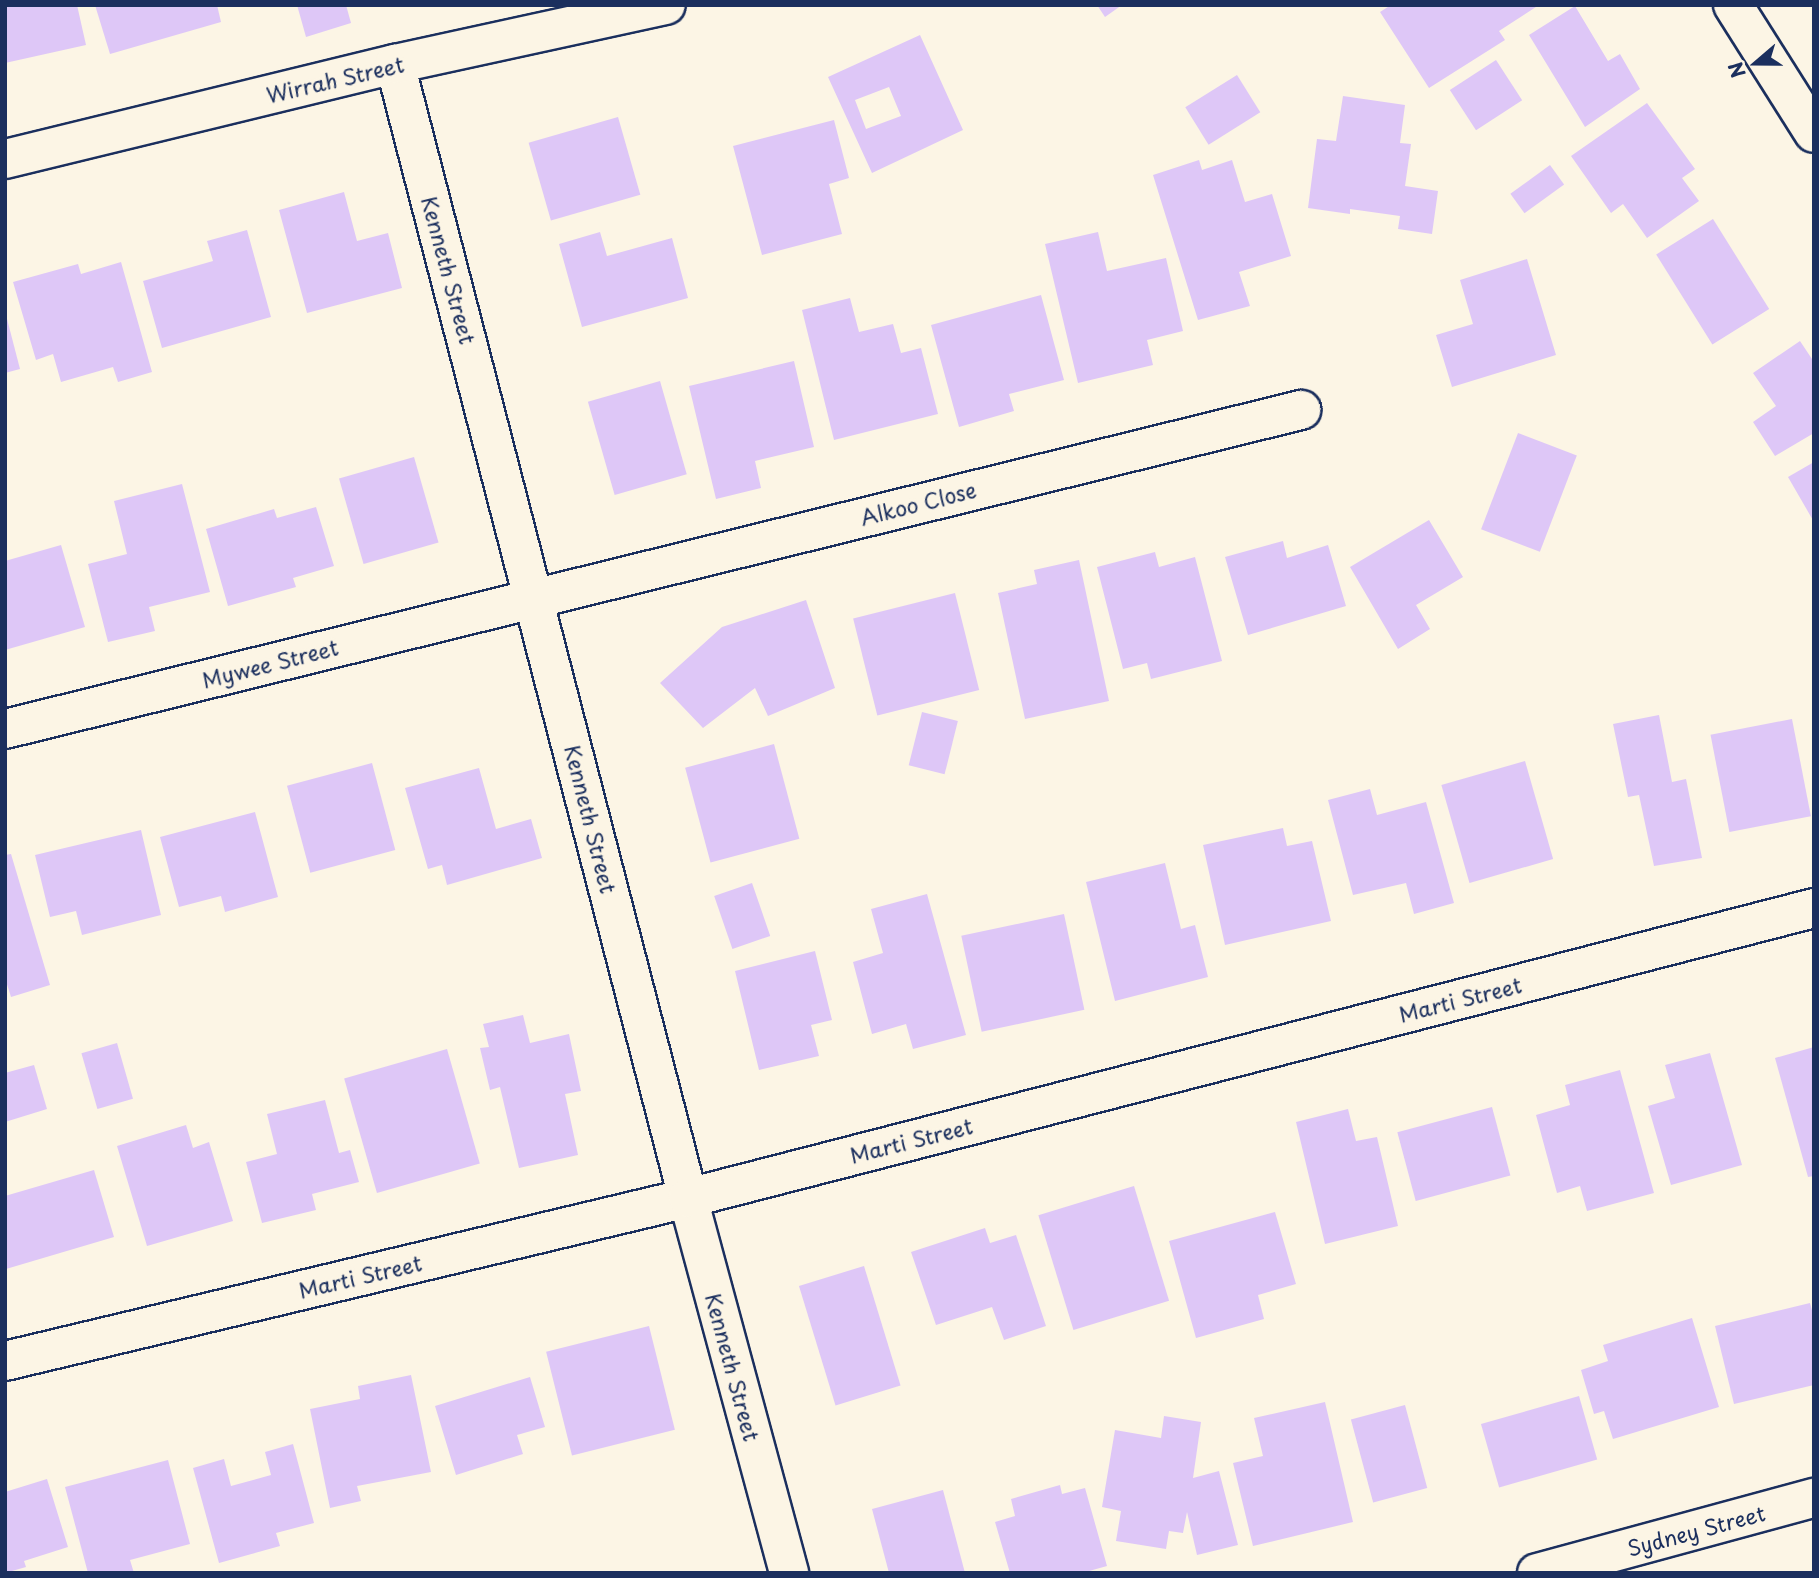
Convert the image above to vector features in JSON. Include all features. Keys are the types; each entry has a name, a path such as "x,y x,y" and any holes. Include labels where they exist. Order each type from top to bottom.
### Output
{"street":[{"name":"Wirrah Street","path":"5,159 395,64 666,5"},
{"path":"1733,5 1814,133"},
{"name":"Kenneth Street","path":"395,64 688,1198 789,1573"},
{"name":"Alkoo Close","path":"534,597 1301,410"},
{"name":"Mywee Street","path":"5,729 534,597"},
{"name":"Marti Street","path":"5,1361 688,1198 1814,908"},
{"name":"Sydney Street","path":"1537,1573 1814,1498"}],"building":[{"path":"5,5 77,5 86,45 5,63"},
{"path":"95,5 217,5 221,22 110,54"},
{"path":"297,5 346,5 351,23 306,37"},
{"path":"1097,5 1122,5 1105,17"},
{"path":"1391,5 1539,5 1499,31 1505,40 1429,88 1380,12"},
{"path":"1575,6 1608,61 1620,54 1640,89 1585,127 1529,35"},
{"path":"920,35 963,130 872,173 828,77","holes":["889,87 901,116 866,129 855,100"]},
{"path":"1496,60 1522,100 1476,130 1450,90"},
{"path":"1237,75 1260,112 1209,145 1185,107"},
{"path":"1343,96 1405,105 1400,143 1411,144 1405,186 1438,191 1432,234 1398,229 1400,216 1350,209 1350,214 1308,208 1317,139 1336,141"},
{"path":"1647,103 1695,169 1682,178 1699,201 1647,238 1623,204 1611,213 1571,156"},
{"path":"618,117 640,195 551,220 529,143"},
{"path":"834,120 849,178 829,184 842,234 762,255 733,146"},
{"path":"1199,160 1202,170 1232,160 1245,202 1272,194 1291,256 1239,272 1250,306 1198,320 1153,175"},
{"path":"1550,165 1564,184 1524,213 1510,194"},
{"path":"344,192 357,241 388,233 402,288 307,313 279,210"},
{"path":"1713,219 1769,309 1712,344 1656,255"},
{"path":"247,230 271,317 162,348 143,281 213,261 207,241"},
{"path":"600,232 607,256 672,238 688,298 582,327 559,244"},
{"path":"1098,232 1107,271 1166,258 1183,331 1147,340 1153,365 1078,383 1045,244"},
{"path":"1527,259 1556,355 1452,387 1436,335 1473,324 1460,280"},
{"path":"121,262 152,372 118,382 113,367 61,382 53,354 36,360 13,282 78,264 81,274"},
{"path":"1041,295 1064,380 1009,394 1014,411 959,427 931,325"},
{"path":"850,298 859,332 893,324 901,353 921,348 938,414 834,440 802,310"},
{"path":"5,316 20,369 5,373"},
{"path":"1800,341 1814,362 1814,433 1775,456 1753,422 1776,406 1753,373"},
{"path":"794,361 814,447 755,461 761,488 716,499 689,386"},
{"path":"660,381 687,474 615,495 588,402"},
{"path":"1518,433 1577,456 1540,552 1481,529"},
{"path":"414,457 439,543 364,564 339,478"},
{"path":"1814,462 1814,522 1788,477"},
{"path":"182,484 210,592 149,607 155,631 108,642 88,564 127,554 114,501"},
{"path":"316,507 334,566 293,578 296,587 228,606 206,529 274,509 277,518"},
{"path":"1429,520 1463,577 1416,605 1430,629 1398,649 1350,567"},
{"path":"1283,541 1287,558 1328,545 1346,606 1248,635 1225,557"},
{"path":"61,545 85,627 5,650 5,561"},
{"path":"1155,552 1159,567 1195,557 1222,661 1151,679 1147,663 1123,669 1097,567"},
{"path":"1079,560 1109,701 1025,719 998,593 1037,584 1034,570"},
{"path":"955,593 979,690 877,715 853,618"},
{"path":"806,600 835,688 768,716 755,688 703,728 660,683 722,627"},
{"path":"922,712 958,721 945,774 909,765"},
{"path":"1659,715 1672,782 1686,779 1702,858 1654,866 1639,795 1628,797 1613,724"},
{"path":"1792,719 1811,816 1729,832 1711,735"},
{"path":"774,744 799,839 710,862 685,768"},
{"path":"1525,761 1553,859 1469,883 1441,785"},
{"path":"372,763 395,850 310,873 287,786"},
{"path":"479,768 496,829 531,819 542,858 447,885 442,865 428,869 405,788"},
{"path":"1370,789 1377,815 1426,802 1454,903 1414,914 1406,883 1353,895 1328,800"},
{"path":"255,812 278,897 225,912 221,896 179,907 160,837"},
{"path":"1283,828 1287,846 1312,841 1331,921 1225,945 1203,845"},
{"path":"141,830 161,915 82,935 76,911 50,917 35,855"},
{"path":"11,854 50,985 11,997 5,978 5,855"},
{"path":"1165,863 1181,929 1195,925 1208,977 1115,1001 1086,882"},
{"path":"752,883 770,936 732,949 714,896"},
{"path":"927,894 966,1035 913,1049 906,1024 872,1034 853,962 883,953 871,909"},
{"path":"1064,914 1084,1010 982,1032 961,936"},
{"path":"815,951 832,1020 811,1025 819,1056 759,1070 735,971"},
{"path":"523,1015 530,1043 569,1034 581,1091 565,1094 578,1155 519,1168 500,1087 490,1090 480,1048 489,1047 483,1024"},
{"path":"117,1043 133,1099 97,1109 81,1053"},
{"path":"1814,1047 1814,1176 1808,1177 1775,1058"},
{"path":"447,1049 480,1163 377,1193 344,1078"},
{"path":"1710,1053 1742,1165 1671,1185 1648,1106 1675,1098 1665,1065"},
{"path":"34,1065 47,1109 5,1122 5,1073"},
{"path":"1620,1070 1654,1193 1587,1211 1580,1186 1557,1193 1536,1115 1570,1105 1565,1085"},
{"path":"325,1100 339,1153 350,1150 359,1182 312,1194 316,1210 262,1223 246,1162 277,1154 267,1114"},
{"path":"1492,1107 1510,1176 1416,1201 1397,1132"},
{"path":"1348,1109 1356,1141 1377,1137 1398,1226 1325,1244 1296,1122"},
{"path":"186,1125 193,1148 209,1142 233,1221 147,1246 117,1146"},
{"path":"94,1170 114,1237 6,1269 5,1196"},
{"path":"1134,1186 1169,1301 1073,1330 1038,1215"},
{"path":"1275,1212 1296,1284 1258,1295 1264,1319 1196,1338 1169,1241"},
{"path":"985,1228 990,1243 1016,1235 1046,1326 1004,1340 992,1307 936,1325 911,1252"},
{"path":"864,1266 901,1386 836,1405 799,1286"},
{"path":"1810,1303 1814,1318 1814,1385 1734,1404 1715,1326"},
{"path":"1692,1318 1719,1407 1613,1439 1604,1411 1594,1414 1581,1370 1608,1361 1603,1345"},
{"path":"649,1326 675,1430 572,1455 546,1352"},
{"path":"411,1375 431,1472 357,1486 361,1501 330,1508 310,1409 360,1399 358,1386"},
{"path":"530,1377 545,1427 517,1435 523,1454 456,1475 435,1406"},
{"path":"1579,1396 1597,1459 1499,1488 1481,1424"},
{"path":"1325,1402 1353,1522 1253,1546 1233,1463 1263,1456 1254,1418"},
{"path":"1405,1405 1427,1488 1373,1503 1351,1419"},
{"path":"1164,1416 1201,1422 1193,1478 1219,1471 1238,1545 1197,1555 1187,1512 1183,1533 1169,1531 1166,1549 1116,1541 1121,1511 1102,1507 1115,1430 1161,1438"},
{"path":"293,1444 314,1523 276,1533 280,1546 219,1563 193,1468 224,1459 231,1486 271,1475 265,1452"},
{"path":"168,1460 190,1544 130,1560 134,1573 88,1573 65,1487"},
{"path":"47,1479 68,1547 24,1561 26,1567 5,1573 5,1492"},
{"path":"1060,1485 1062,1494 1085,1488 1107,1566 1082,1573 1010,1573 995,1522 1015,1516 1011,1499"},
{"path":"943,1490 965,1573 889,1573 872,1509"}]}
